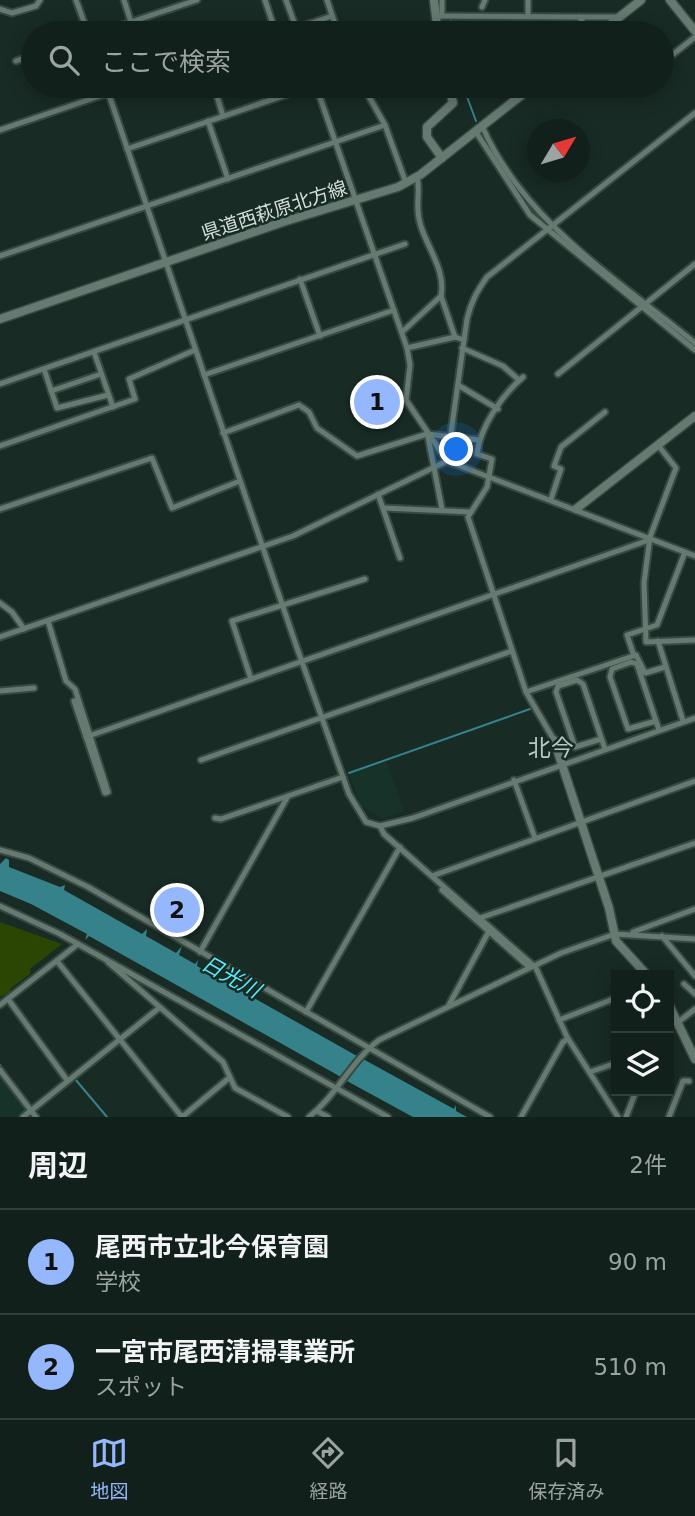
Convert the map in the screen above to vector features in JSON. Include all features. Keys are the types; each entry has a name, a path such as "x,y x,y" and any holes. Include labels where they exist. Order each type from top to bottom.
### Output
{"main road":[{"path":"614,21 641,0"},
{"path":"670,0 695,31"},
{"path":"438,1 439,21"},
{"path":"442,158 427,137 427,127 453,103 452,98"},
{"name":"県道西萩原北方線","path":"0,319 406,183 518,98"},
{"path":"576,509 695,416"},
{"path":"554,740 615,934 622,950 643,970"},
{"path":"674,1016 695,1059"}],"street":[{"path":"0,9 12,13 36,6 40,0"},
{"path":"76,0 84,21"},
{"path":"124,0 131,21"},
{"path":"134,21 197,0"},
{"path":"265,0 272,21"},
{"path":"286,0 294,21"},
{"path":"327,0 334,21"},
{"path":"482,7 485,0"},
{"path":"528,0 528,16"},
{"path":"321,21 332,16"},
{"path":"439,16 619,17"},
{"path":"579,17 582,21"},
{"path":"674,53 695,37"},
{"path":"16,61 21,59"},
{"path":"0,130 93,98"},
{"path":"110,98 343,777 366,822 380,826 413,818 695,718"},
{"path":"218,98 223,116"},
{"path":"127,149 278,98"},
{"path":"319,98 407,348 410,365 406,400 447,461 695,556"},
{"path":"370,98 385,125 406,183"},
{"path":"447,461 462,348 472,299 479,287 487,277 695,113"},
{"path":"208,121 228,180"},
{"path":"0,256 385,125"},
{"path":"479,129 519,201 695,350"},
{"path":"417,177 418,210 440,274 441,296 455,337"},
{"path":"0,384 405,244"},
{"path":"558,374 695,264"},
{"path":"300,279 320,336"},
{"path":"402,332 441,296"},
{"path":"644,305 695,342"},
{"path":"204,375 394,310"},
{"path":"407,348 455,337 464,340"},
{"path":"462,348 503,366 521,379 478,440 477,454 492,459 491,476 468,517 526,692 554,740"},
{"path":"0,446 135,399 129,379 195,350"},
{"path":"94,352 113,407"},
{"path":"44,369 57,408 62,410 108,395"},
{"path":"51,391 101,374"},
{"path":"458,385 498,409"},
{"path":"223,433 299,405 309,412 317,428 357,456 427,434 478,440"},
{"path":"551,499 561,469 554,466 561,447 605,412"},
{"path":"427,434 442,509"},
{"path":"658,445 676,468 650,539 644,583 646,642 695,640"},
{"path":"0,509 152,458 172,508 240,481"},
{"path":"0,637 313,527 447,461"},
{"path":"378,494 400,558"},
{"path":"384,508 470,512"},
{"path":"88,736 650,539"},
{"path":"634,656 628,635 657,625 685,552"},
{"path":"251,679 232,621 365,579"},
{"path":"0,603 12,612 24,629"},
{"path":"48,621 66,681 75,689 88,736 105,793 108,792 88,736"},
{"path":"658,641 683,721"},
{"path":"201,760 512,651"},
{"path":"526,692 634,656 639,658 645,673 665,667"},
{"path":"656,721 628,729 610,677 612,669 631,662 637,664 656,721 659,730"},
{"path":"601,739 575,747 556,692 558,687 576,680 583,684 605,749"},
{"path":"0,691 34,688"},
{"path":"215,818 221,819 343,777"},
{"path":"514,780 535,838"},
{"path":"432,876 580,820 695,781"},
{"path":"200,952 288,796"},
{"path":"380,826 399,849 531,967 568,1039 618,1117"},
{"path":"479,918 695,844"},
{"path":"399,849 490,930"},
{"path":"306,1012 399,849"},
{"path":"0,850 29,858 89,887 490,1117"},
{"path":"0,906 27,916 388,1117"},
{"path":"630,934 695,909"},
{"path":"448,1007 490,930"},
{"path":"309,1117 369,1048 531,967 615,934 695,939"},
{"path":"662,936 694,973"},
{"path":"0,1005 78,944"},
{"path":"107,960 223,1062 229,1079 239,1092 288,1117"},
{"path":"57,961 181,1117 229,1079"},
{"path":"684,984 695,993"},
{"path":"8,999 67,1080"},
{"path":"559,1020 611,1000"},
{"path":"23,1117 159,1008"},
{"path":"677,1023 695,1009"},
{"path":"521,1117 563,1042 568,1039"},
{"path":"590,1072 611,1064"},
{"path":"0,1070 36,1117"},
{"path":"669,1117 683,1081 689,1081"},
{"path":"626,1117 634,1096"},
{"path":"317,1111 328,1117"}],"shaded area":[{"path":"386,761 404,811 381,819 361,805 349,774"},
{"path":"0,1074 27,1110 19,1117 0,1117"}],"green space":[{"path":"0,922 62,944 30,969 30,974 10,989 11,992 0,997"}],"water":[{"path":"6,858 9,860 9,867 60,887 65,885 64,890 142,934 147,929 146,936 176,953 182,946 179,955 195,964 198,960 197,966 357,1056 341,1077 89,936 85,940 87,934 0,891 0,864"},
{"path":"363,1059 454,1109 456,1105 456,1111 467,1117 413,1117 347,1081"}],"waterway":[{"path":"467,98 476,121"},
{"path":"522,198 558,234"},
{"path":"349,773 530,709"},
{"path":"224,815 251,806"},
{"path":"548,1000 565,1039"},
{"path":"567,1042 583,1067"},
{"path":"0,1065 31,1106"},
{"path":"75,1079 107,1117"}],"place":[{"name":"尾西市立北今保育園","path":"377,402"},
{"name":"一宮市尾西清掃事業所","path":"177,910"}],"district":[{"name":"北今","path":"551,748"}],"water label":[{"name":"日光川","path":"231,977"}]}
